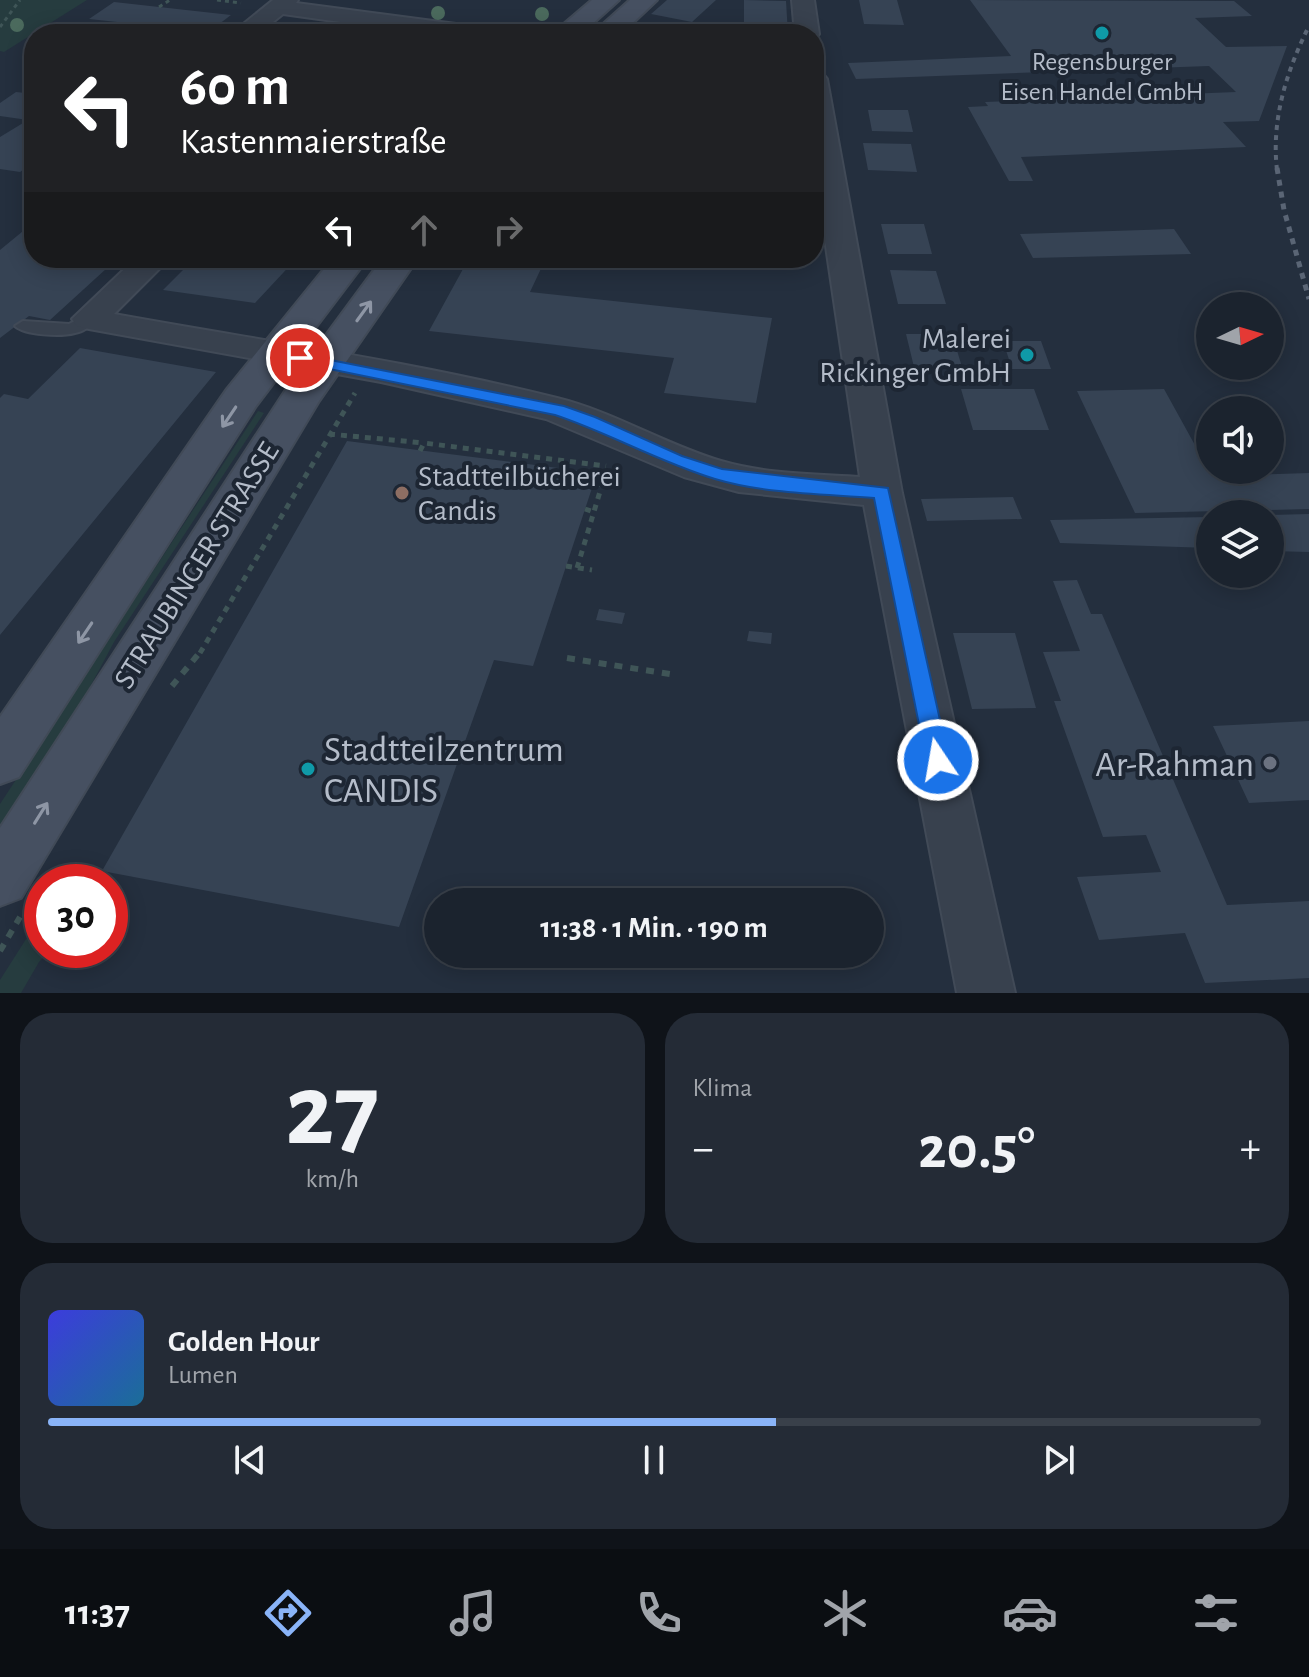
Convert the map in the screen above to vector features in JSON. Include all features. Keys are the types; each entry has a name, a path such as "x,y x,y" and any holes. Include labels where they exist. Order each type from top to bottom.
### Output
{"main road":[{"path":"577,24 607,0"},
{"path":"617,24 645,0"},
{"name":"STRAUBINGER STRASSE","path":"0,879 294,407 300,358 346,268"},
{"name":"STRAUBINGER STRASSE","path":"0,761 224,423 300,358 391,268"}],"street":[{"path":"803,0 806,24"},
{"path":"256,24 282,4 410,21"},
{"path":"824,143 882,493 986,993"},
{"path":"89,319 143,268"},
{"path":"89,319 558,410 589,420 676,460 721,474 771,483 882,493"}],"lane":[{"path":"23,326 72,329 89,319"}],"path":[{"path":"0,27 20,0"},
{"path":"159,7 170,0"},
{"path":"329,434 607,467 577,568"},
{"path":"420,451 424,443"},
{"path":"585,509 594,512"},
{"path":"566,566 592,570"},
{"path":"567,658 676,675"}],"green space":[{"path":"0,0 87,0 49,24 24,24 24,39 4,52 0,51"},
{"path":"258,411 264,413 114,642 51,760 0,839 0,804"},
{"path":"24,942 24,968 36,968 21,993 0,993 0,980"}],"building":[{"path":"667,0 716,0 692,22 651,14"},
{"path":"744,0 786,1 787,24 744,24"},
{"path":"859,0 897,0 904,25 864,24"},
{"path":"970,0 1234,1 1252,16 1195,18 1226,47 1287,46 1259,121 1223,122 1246,147 1021,157 1033,181 1009,181 968,107 988,106 985,102 1236,92 1209,66 856,79 848,63 1011,56"},
{"path":"114,2 231,15 219,24 136,24 89,19"},
{"path":"16,92 24,93 24,119 0,116 0,103"},
{"path":"868,110 908,110 913,132 872,131"},
{"path":"24,122 24,169 20,172 0,169 0,137"},
{"path":"863,143 911,144 917,172 868,170"},
{"path":"881,224 924,224 932,254 888,254"},
{"path":"1174,229 1191,254 1033,258 1020,234"},
{"path":"24,230 24,268 107,268 50,320 29,316 0,338 0,250"},
{"path":"185,268 288,268 255,303 163,290"},
{"path":"464,268 541,268 530,292 772,318 756,403 664,393 674,358 429,331"},
{"path":"890,270 936,271 946,304 898,304"},
{"path":"906,334 952,334 962,367 914,367"},
{"name":"Malerei Rickinger GmbH","path":"1003,341 1041,341 1051,369 1012,369"},
{"path":"80,348 216,372 0,635 0,398 4,394 28,399"},
{"path":"961,389 1034,389 1049,430 973,430"},
{"path":"1164,389 1196,447 1196,484 1284,484 1284,474 1309,473 1309,509 1284,510 1284,500 1196,500 1196,512 1135,513 1077,391"},
{"name":"Stadtteilzentrum CANDIS","path":"347,441 597,473 533,666 494,660 399,927 128,876 128,864 106,864"},
{"path":"1013,497 1022,519 927,521 921,499"},
{"path":"1309,514 1309,552 1284,551 1284,515"},
{"path":"1196,517 1196,548 1060,543 1050,520"},
{"path":"1077,580 1091,614 1102,614 1227,905 1309,901 1309,978 1205,983 1185,933 1099,940 1077,877 1161,872 1146,835 1103,837 1054,701 1061,701 1043,652 1080,651 1053,581"},
{"path":"599,609 625,613 622,624 596,620"},
{"path":"749,631 772,633 771,644 747,641"},
{"path":"953,633 1015,633 1036,708 972,709"},
{"name":"Ar-Rahman","path":"1309,721 1309,800 1249,803 1213,726"}],"railway":[{"path":"1277,170 1276,132 1282,95 1309,26"},
{"path":"1277,168 1284,210 1309,299"}],"place":[{"name":"Regensburger Eisen Handel GmbH","path":"1102,33"},
{"name":"Malerei Rickinger GmbH","path":"1027,355"},
{"name":"Stadtteilbücherei Candis","path":"402,493"},
{"name":"Ar-Rahman","path":"1270,763"},
{"name":"Stadtteilzentrum CANDIS","path":"308,769"}],"route":[{"path":"300,358 558,410 589,420 676,460 721,474 771,483 882,493 938,760"}]}
